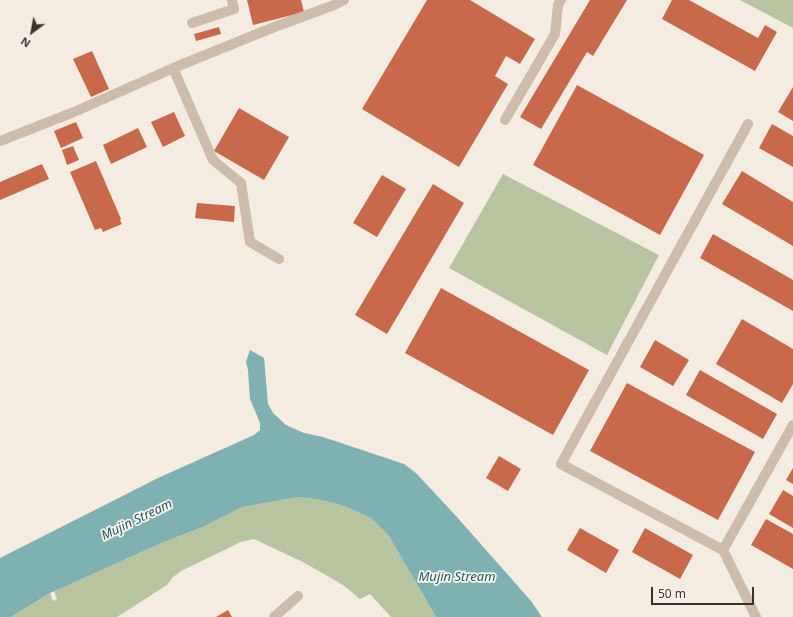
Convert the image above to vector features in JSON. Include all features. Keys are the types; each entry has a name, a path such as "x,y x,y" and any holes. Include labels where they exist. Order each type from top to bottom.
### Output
{"street":[{"path":"192,23 234,9 232,0"},
{"path":"0,141 74,112 173,68 344,0"},
{"path":"505,120 555,34 558,5 561,0"},
{"path":"173,68 213,160 241,183 250,242 279,259"},
{"path":"748,124 561,464 722,550 756,617"},
{"path":"722,550 793,425"},
{"path":"274,617 298,596"}],"green space":[{"path":"740,0 793,0 793,28"},
{"path":"503,174 659,255 607,355 449,268"},
{"path":"299,497 322,500 344,506 371,518 389,536 436,617 391,617 370,594 360,599 343,585 303,562 254,539 241,542 181,571 172,578 167,585 117,617 11,617 50,593 53,601 57,599 54,591 164,542 205,526 242,507"}],"water":[{"name":"Mujin Stream","path":"250,350 264,358 268,404 273,413 286,425 304,433 323,437 404,464 416,473 531,601 542,617 436,617 389,536 371,518 344,506 322,500 299,497 242,507 205,526 164,542 50,593 11,617 0,617 0,558 158,478 254,435 260,430 260,423 250,399 246,362"}],"building":[{"path":"247,0 301,0 304,12 253,25"},
{"path":"427,0 470,0 535,39 520,64 506,56 495,76 508,84 459,167 362,109"},
{"path":"590,0 627,0 593,56 587,52 541,129 520,117"},
{"path":"672,0 689,0 758,38 765,25 777,32 755,71 662,19"},
{"path":"219,27 221,34 196,41 194,34"},
{"path":"92,51 109,89 91,97 73,59"},
{"path":"577,85 704,155 660,235 533,165"},
{"path":"793,87 793,121 778,112"},
{"path":"239,108 289,137 264,180 214,151"},
{"path":"174,112 185,136 163,147 151,122"},
{"path":"76,122 83,138 61,148 54,131"},
{"path":"772,124 793,136 793,167 759,148"},
{"path":"138,128 147,147 111,164 103,145"},
{"path":"73,146 79,160 67,165 62,150"},
{"path":"96,161 122,224 103,232 101,228 95,230 70,172"},
{"path":"42,164 49,179 0,200 0,182"},
{"path":"742,171 793,202 793,246 722,204"},
{"path":"382,175 406,189 377,237 353,223"},
{"path":"433,184 464,203 387,334 355,315"},
{"path":"197,203 235,206 234,222 195,218"},
{"path":"713,234 793,280 793,311 700,258"},
{"path":"441,288 589,370 553,435 405,353"},
{"path":"742,319 793,349 793,384 782,403 716,364"},
{"path":"655,340 689,360 673,386 640,367"},
{"path":"700,370 777,414 763,439 686,395"},
{"path":"627,383 755,452 718,520 590,451"},
{"path":"499,456 521,469 508,491 486,478"},
{"path":"793,468 793,484 786,480"},
{"path":"783,490 793,496 793,528 769,514"},
{"path":"766,519 793,534 793,569 751,545"},
{"path":"580,528 619,550 606,573 567,550"},
{"path":"645,528 693,555 680,579 632,552"},
{"path":"228,610 232,617 216,617"}]}
